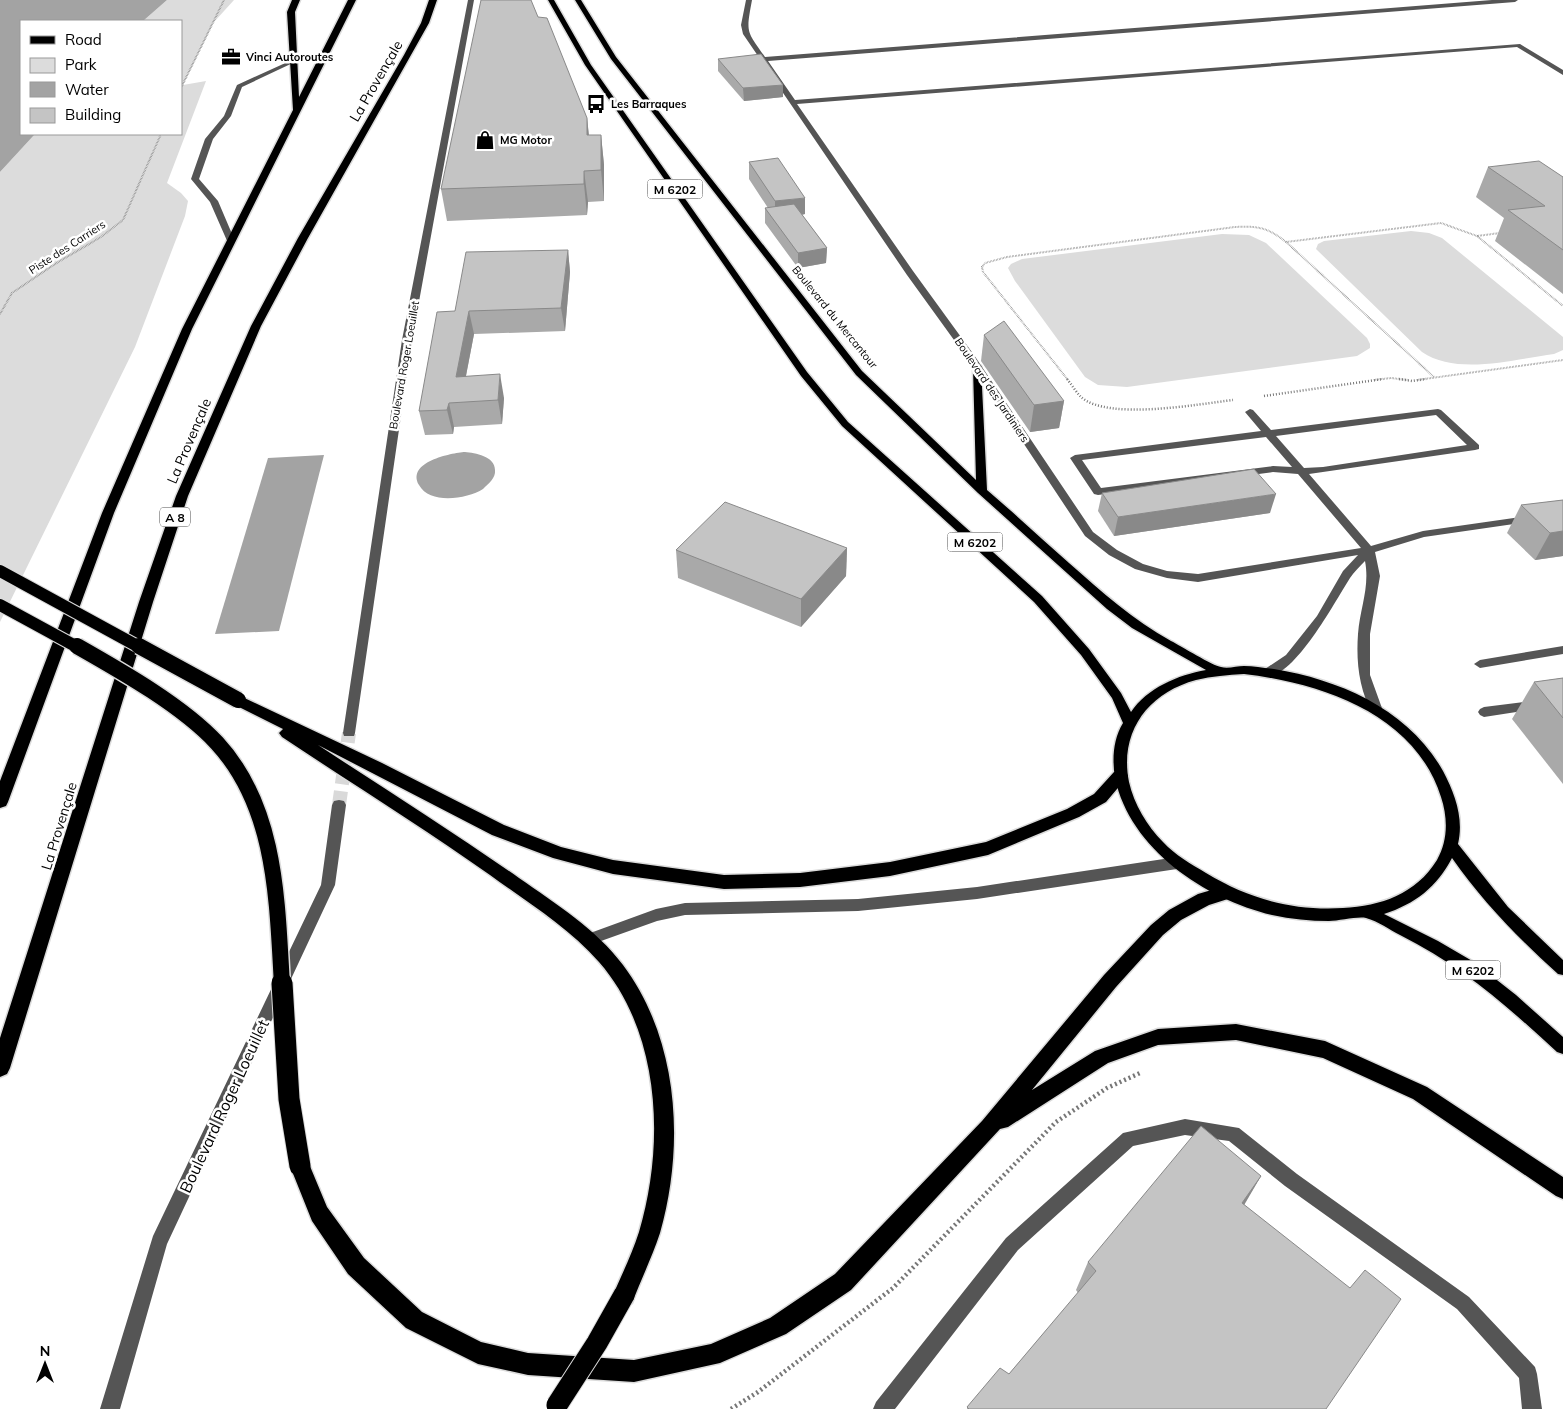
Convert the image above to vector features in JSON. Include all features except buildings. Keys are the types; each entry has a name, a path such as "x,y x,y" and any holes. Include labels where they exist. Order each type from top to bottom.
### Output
{"highway":[{"path":"296,0 291,12 296,111"},
{"path":"0,802 108,513 187,329 352,0"},
{"name":"La Provençale","path":"0,1068 146,602 182,496 256,326 303,238 408,55 425,23 433,0"},
{"path":"0,571 238,700 376,767 498,830 559,853 622,868 724,882 800,880 890,869 988,848 1086,806 1100,798 1120,776"},
{"path":"0,605 91,654 150,689 203,729 225,751 242,777 258,809 270,853 277,904 289,1101 300,1166 319,1214 356,1266 414,1320 478,1353 528,1364 634,1371 712,1355 778,1326 844,1282 989,1128 1110,982 1157,930 1175,915 1204,899 1225,893"},
{"path":"238,700 480,860 576,929 617,971 642,1013 658,1063 665,1108 660,1180 649,1235 624,1296 597,1343 556,1407"},
{"path":"989,1128 1102,1057 1158,1037 1236,1032 1325,1050 1420,1093 1563,1189"}],"main road":[{"name":"M 6202","path":"551,0 588,64 804,374 845,424 1038,599 1085,652 1117,696 1129,722"},
{"name":"Boulevard du Mercantour","path":"578,0 612,58 859,373 982,491 1111,606 1136,625 1220,672"},
{"path":"978,368 982,491"},
{"path":"1220,672 1269,672 1306,679 1334,689 1377,711 1402,729 1422,750 1439,773 1449,797 1454,822 1451,846 1436,875 1408,899 1369,913 1322,916 1273,910 1225,893 1177,863 1149,836 1129,806 1120,776 1119,748 1129,722 1150,698 1182,680 1220,672"},
{"path":"1451,846 1493,900 1563,969"},
{"name":"M 6202","path":"1369,913 1431,943 1455,958 1486,980 1563,1047"}],"street":[{"name":"Boulevard Roger Loeuillet","path":"349,733 407,340 471,0"},
{"name":"Boulevard des Jardiniers","path":"749,0 744,25 746,34 765,59 910,273 978,368 1089,534 1104,549 1126,561 1153,571 1176,577 1198,578 1369,550 1423,534 1563,514"},
{"path":"765,59 1515,0"},
{"path":"794,102 1518,46 1563,73"},
{"path":"231,241 214,201 195,180 208,140 227,116 239,86 294,61"},
{"path":"1250,412 1369,550 1374,576 1364,634 1364,675 1377,711"},
{"path":"1438,412 1475,447 1323,470 1302,471 1272,470 1098,492 1075,458 1248,435 1269,435 1438,412"},
{"path":"1269,672 1290,658 1321,618 1347,574 1369,550"},
{"path":"1480,664 1563,650"},
{"path":"1484,712 1563,701"},
{"name":"Boulevard Roger Loeuillet","path":"110,1409 160,1242 328,885 339,805"},
{"path":"587,940 656,915 685,909 858,905 977,893 1177,863"},
{"path":"883,1409 1012,1244 1129,1139 1185,1127 1233,1134 1291,1180 1463,1303 1528,1374 1532,1409"}],"path":[{"path":"182,87 224,0"},
{"name":"Piste des Carriers","path":"0,314 12,293 55,264 101,237 123,220 160,135"},
{"path":"1286,242 1441,223 1477,236 1563,306"},
{"path":"1240,400 1145,410 1100,407 1082,398 983,272 982,267 988,260 1007,257 1235,227 1265,227 1271,229 1286,242 1435,378"},
{"path":"1477,236 1506,232"},
{"path":"1259,397 1391,378 1412,381 1563,360"},
{"path":"731,1409 758,1392 893,1288 1056,1122 1107,1088 1146,1070"}],"green space":[{"path":"167,0 234,0 214,22 183,85 206,81 167,183 181,193 188,201 185,216 135,347 0,622 0,172 34,135 182,135 182,20 144,20"},
{"path":"1411,231 1429,233 1442,238 1563,337 1563,350 1554,354 1486,364 1452,363 1436,359 1422,352 1316,249 1318,244 1324,241"},
{"path":"1222,234 1249,235 1266,243 1367,338 1370,348 1357,356 1127,387 1098,385 1085,377 1015,281 1008,268 1011,264 1022,259"}],"water":[{"path":"0,0 167,0 144,20 20,20 20,135 34,135 0,172"},
{"path":"465,452 484,456 492,461 494,465 495,473 493,478 483,489 476,493 459,497 440,498 424,491 419,485 417,477 419,470 424,465 450,454"},
{"path":"324,455 279,631 215,634 268,458"}],"tunnel":[{"path":"339,805 349,733"}],"place":[{"name":"Vinci Autoroutes","path":"231,57"},
{"name":"Les Barraques","path":"596,104"},
{"name":"MG Motor","path":"485,140"}]}
